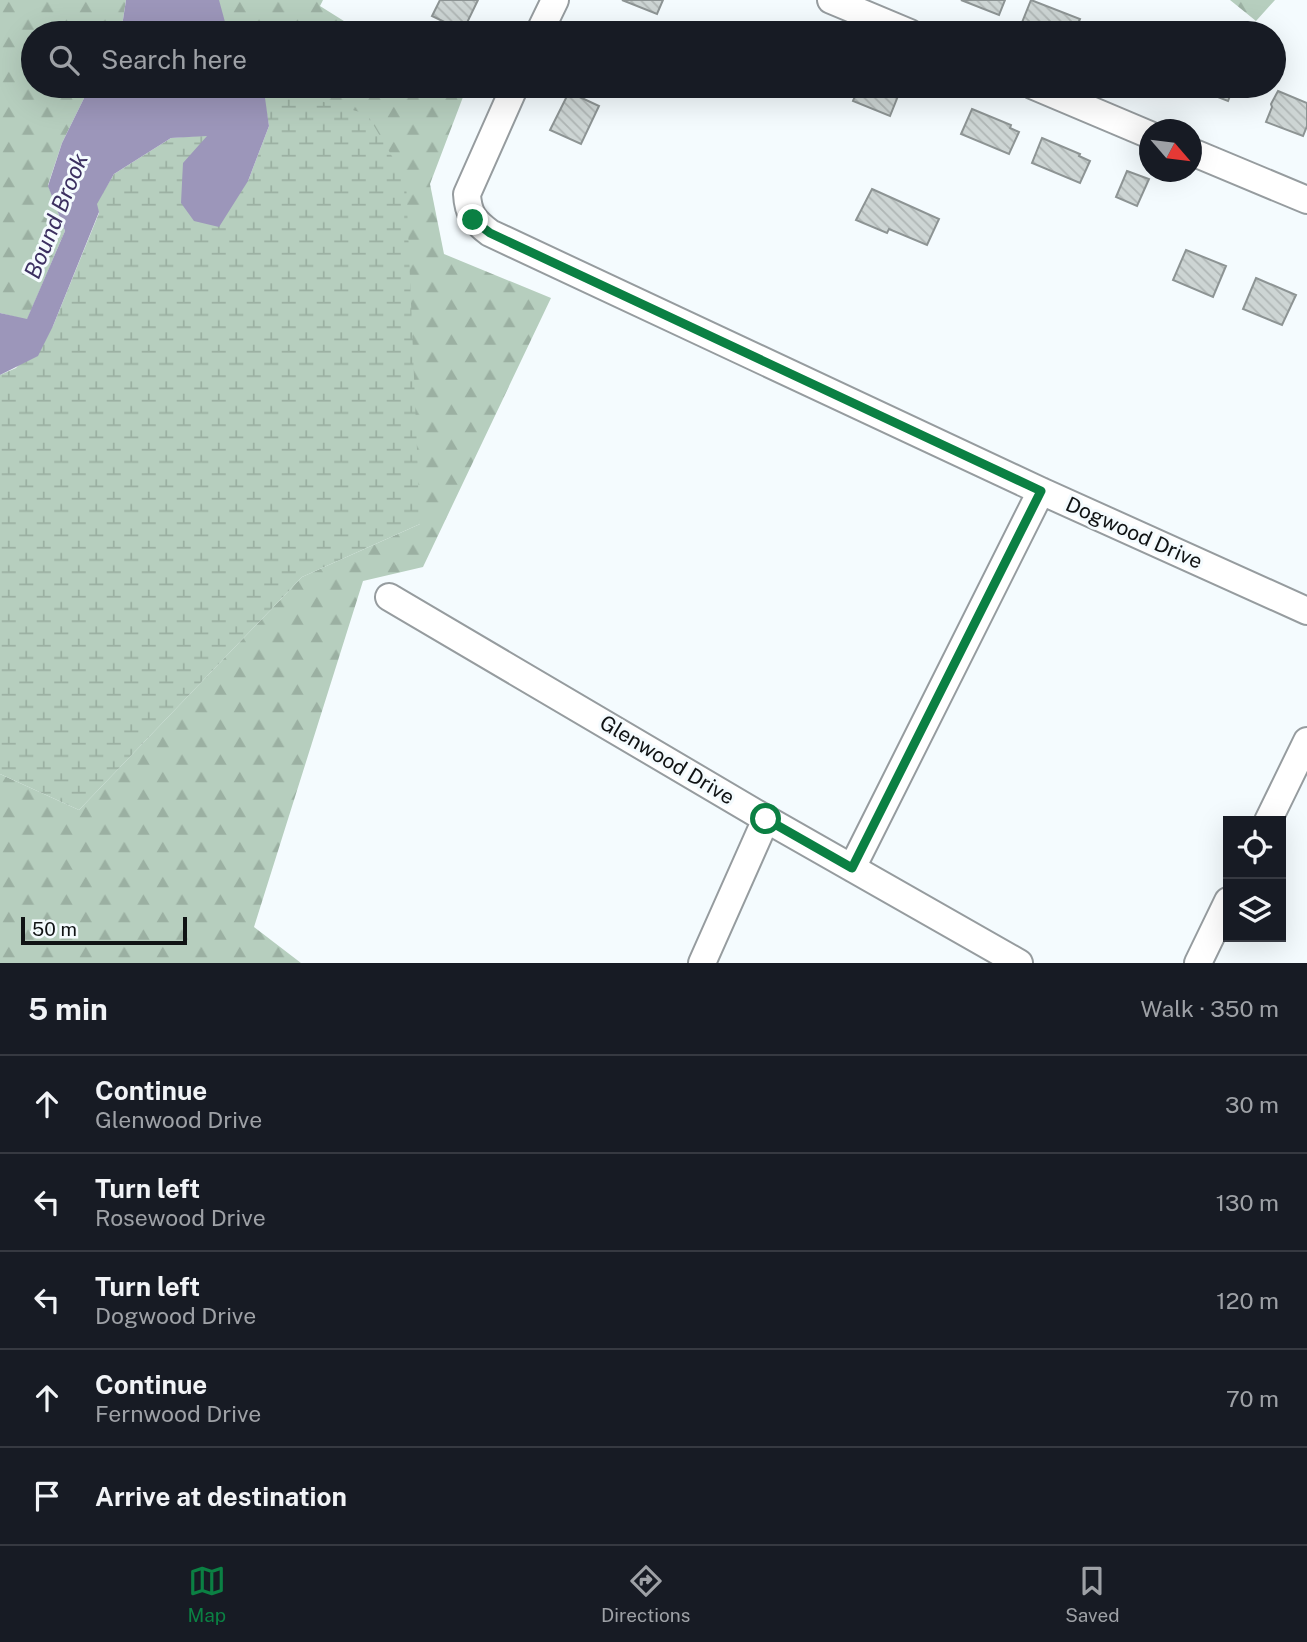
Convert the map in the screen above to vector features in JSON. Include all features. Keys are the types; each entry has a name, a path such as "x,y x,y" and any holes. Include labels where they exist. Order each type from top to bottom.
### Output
{"street":[{"path":"545,21 555,0"},
{"path":"831,0 881,21"},
{"name":"Dogwood Drive","path":"510,98 467,194 467,207 473,220 490,233 1041,491 1307,611"},
{"path":"1062,98 1139,130"},
{"path":"1202,156 1307,200"},
{"path":"852,868 1041,491"},
{"name":"Glenwood Drive","path":"390,597 766,819 1019,963"},
{"path":"1270,816 1307,741"},
{"path":"702,963 766,819"},
{"path":"1198,963 1223,911"}],"green space":[{"path":"0,0 126,0 123,21 21,21 21,98 84,98 62,143 48,185 65,231 27,320 0,313"},
{"path":"219,0 323,0 320,6 344,21 224,21"},
{"path":"1230,0 1275,0 1256,21"},
{"path":"264,98 309,98 367,114 406,180 420,524 302,577 79,810 0,774 0,375 16,368 53,326 99,213 96,204 114,174 171,138 208,135 248,181 269,126"},
{"path":"280,98 463,98 430,184 444,254 551,298 423,567 363,581 254,927 301,963 0,963 0,774 79,810 302,577 420,524"}],"shaded area":[{"path":"126,0 219,0 225,21 123,21"},
{"path":"84,98 265,98 269,126 248,181 219,227 194,221 181,203 183,163 207,136 171,138 114,174 97,204 99,212 53,326 38,356 0,375 0,313 27,319 65,231 48,186 62,143"}],"building":[{"path":"440,0 478,0 468,21 442,21 432,16"},
{"path":"622,0 663,0 657,14"},
{"path":"961,0 1005,0 999,15"},
{"path":"1031,0 1080,19 1079,21 1023,21"},
{"path":"1286,94 1307,103 1307,126 1303,136 1266,122 1274,98 1286,98"},
{"path":"566,98 582,98 599,106 581,144 550,130"},
{"path":"854,98 897,98 890,116 853,101"},
{"path":"972,109 1011,125 1010,128 1019,132 1009,154 961,134"},
{"path":"1042,138 1090,161 1080,183 1032,163"},
{"path":"1127,171 1139,175 1139,182 1148,182 1137,206 1116,197"},
{"path":"872,189 939,219 927,245 889,229 887,233 856,220"},
{"path":"1186,250 1226,266 1213,297 1173,280"},
{"path":"1256,278 1296,295 1282,325 1243,309"}],"route":[{"path":"473,220 490,233 1041,491 852,868 766,819"}],"water label":[{"name":"Bound Brook","path":"56,216"}]}
